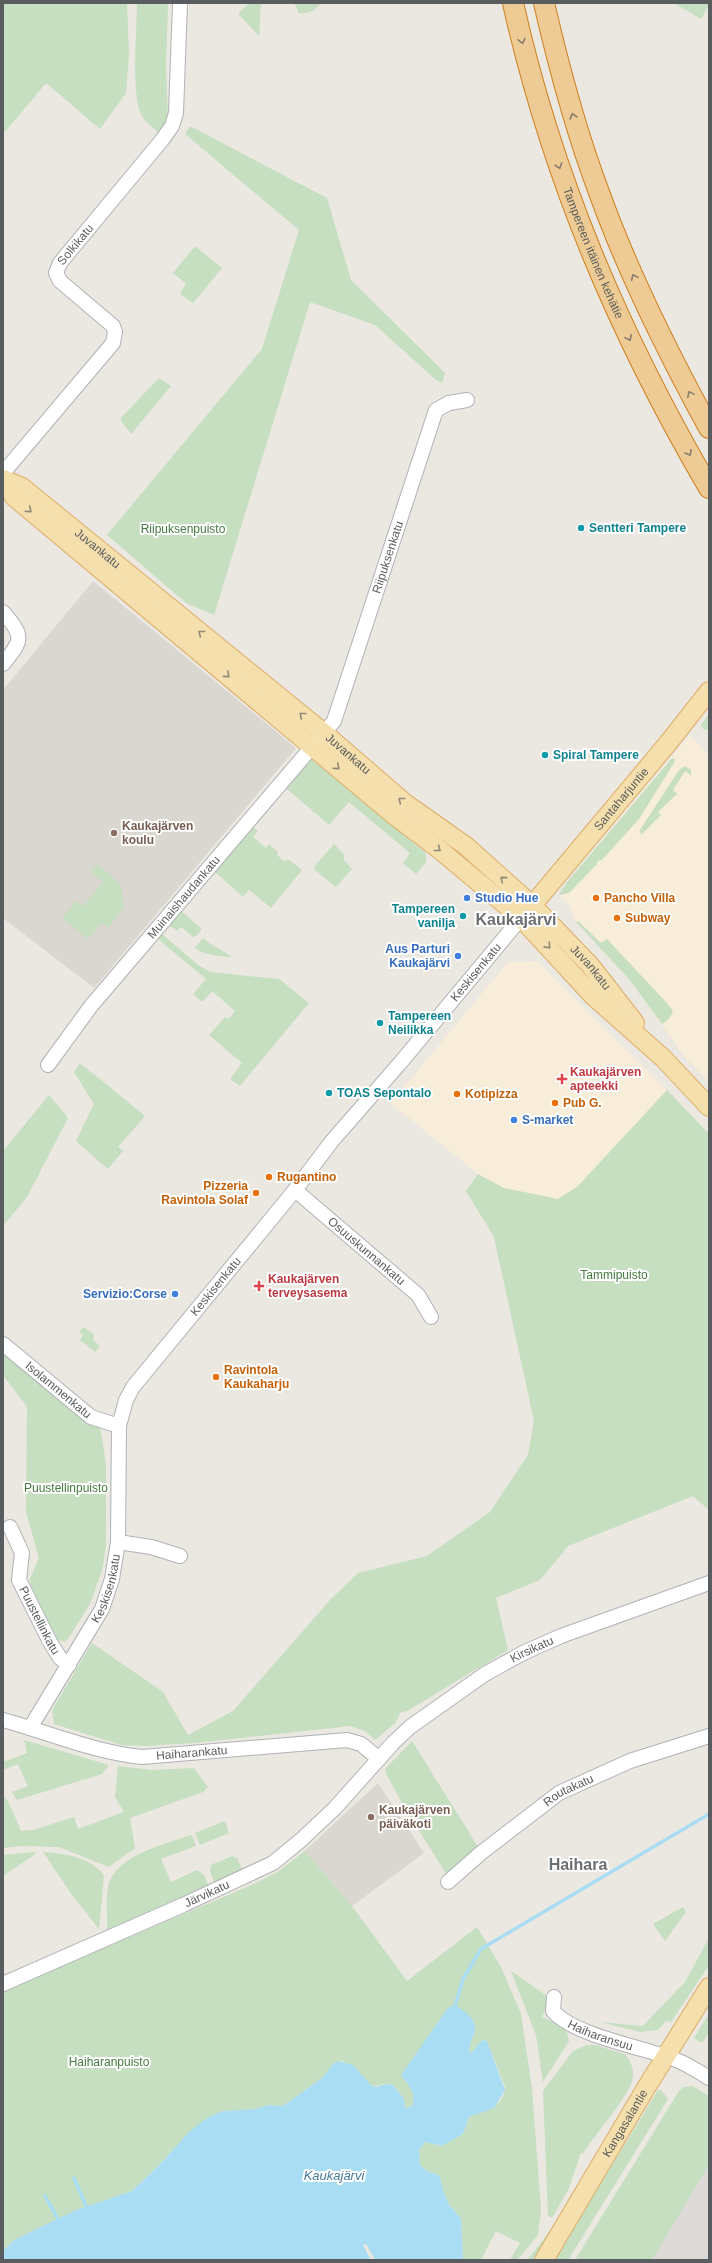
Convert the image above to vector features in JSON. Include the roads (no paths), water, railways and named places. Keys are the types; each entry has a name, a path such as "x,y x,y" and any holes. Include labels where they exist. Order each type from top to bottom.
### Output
{"highway":[{"name":"Tampereen itäinen kehätie","path":"513,3 529,72 548,135 586,238 638,356 673,425 709,488"},
{"path":"544,3 561,74 600,196 665,346 709,428"}],"main road":[{"name":"Juvankatu","path":"4,478 14,497 318,740 466,846 526,912 590,965 663,1058 709,1107"},
{"name":"Santaharjuntie","path":"526,912 669,742 709,691"},
{"name":"Kangasalantie","path":"544,2260 709,1987"}],"street":[{"name":"Solkikatu","path":"4,478 113,343 115,332 113,326 60,281 56,274 60,263 172,126 176,113 180,3"},
{"name":"Riipuksenkatu","path":"318,740 334,721 436,410 449,403 467,400"},
{"path":"3,612 15,625 20,637 17,648 3,664"},
{"name":"Muinaishaudankatu","path":"48,1065 92,1006 318,740"},
{"name":"Keskisenkatu","path":"30,1728 102,1609 109,1592 118,1542 119,1426 126,1400 133,1387 295,1190 332,1141 402,1062 526,912"},
{"name":"Osuuskunnankatu","path":"295,1190 418,1295 432,1317"},
{"name":"Isolammenkatu","path":"3,1344 91,1417 119,1426"},
{"name":"Puustellinkatu","path":"10,1527 22,1553 19,1580 57,1653 69,1665"},
{"path":"118,1542 151,1547 180,1556"},
{"name":"Kirsikatu","path":"380,1759 410,1727 485,1674 523,1653 576,1631 709,1583"},
{"name":"Haiharankatu","path":"3,1720 113,1754 142,1757 347,1740 361,1744 380,1759"},
{"name":"Routakatu","path":"448,1882 481,1854 559,1794 630,1761 709,1736"},
{"name":"Järvikatu","path":"3,1984 183,1905 272,1862 302,1840 336,1808 380,1759"},
{"name":"Haiharansuu","path":"554,1997 553,2011 573,2025 609,2040 666,2056"},
{"path":"666,2056 691,2067 709,2078"}],"water":[{"name":"Kaukajärvi","path":"452,2006 465,2012 474,2023 475,2028 469,2052 472,2052 482,2040 487,2041 505,2090 494,2108 469,2117 463,2134 442,2146 425,2142 419,2150 420,2165 427,2171 440,2176 448,2203 461,2219 463,2260 3,2260 3,2251 14,2240 76,2210 132,2191 163,2161 189,2132 207,2118 223,2111 256,2109 268,2105 283,2106 322,2078 334,2063 339,2061 353,2065 371,2085 376,2087 386,2084 393,2085 404,2099 405,2107 408,2108 413,2105 414,2101 411,2089 401,2075 448,2008"}],"waterway":[{"path":"455,2006 463,1979 481,1949 709,1814"},
{"path":"74,2178 86,2206"},
{"path":"45,2196 58,2219"}],"place":[{"name":"Sentteri Tampere","path":"581,528"},
{"name":"Spiral Tampere","path":"545,755"},
{"name":"Kaukajärven koulu","path":"114,833"},
{"name":"Studio Hue","path":"467,898"},
{"name":"Pancho Villa","path":"596,898"},
{"name":"Tampereen vanilja","path":"463,916"},
{"name":"Subway","path":"617,918"},
{"name":"Aus Parturi Kaukajärvi","path":"458,956"},
{"name":"Tampereen Neilikka","path":"380,1023"},
{"name":"Kaukajärven apteekki","path":"562,1079"},
{"name":"TOAS Sepontalo","path":"329,1093"},
{"name":"Kotipizza","path":"457,1094"},
{"name":"Pub G.","path":"555,1103"},
{"name":"S-market","path":"514,1120"},
{"name":"Rugantino","path":"269,1177"},
{"name":"Pizzeria Ravintola Solaf","path":"256,1193"},
{"name":"Kaukajärven terveysasema","path":"259,1286"},
{"name":"Servizio:Corse","path":"175,1294"},
{"name":"Ravintola Kaukaharju","path":"216,1377"},
{"name":"Kaukajärven päiväkoti","path":"371,1817"}],"district":[{"name":"Kaukajärvi","path":"516,919"},
{"name":"Haihara","path":"578,1864"}],"park label":[{"name":"Riipuksenpuisto","path":"183,529"},
{"name":"Tammipuisto","path":"614,1275"},
{"name":"Puustellinpuisto","path":"66,1488"},
{"name":"Haiharanpuisto","path":"109,2062"}]}
